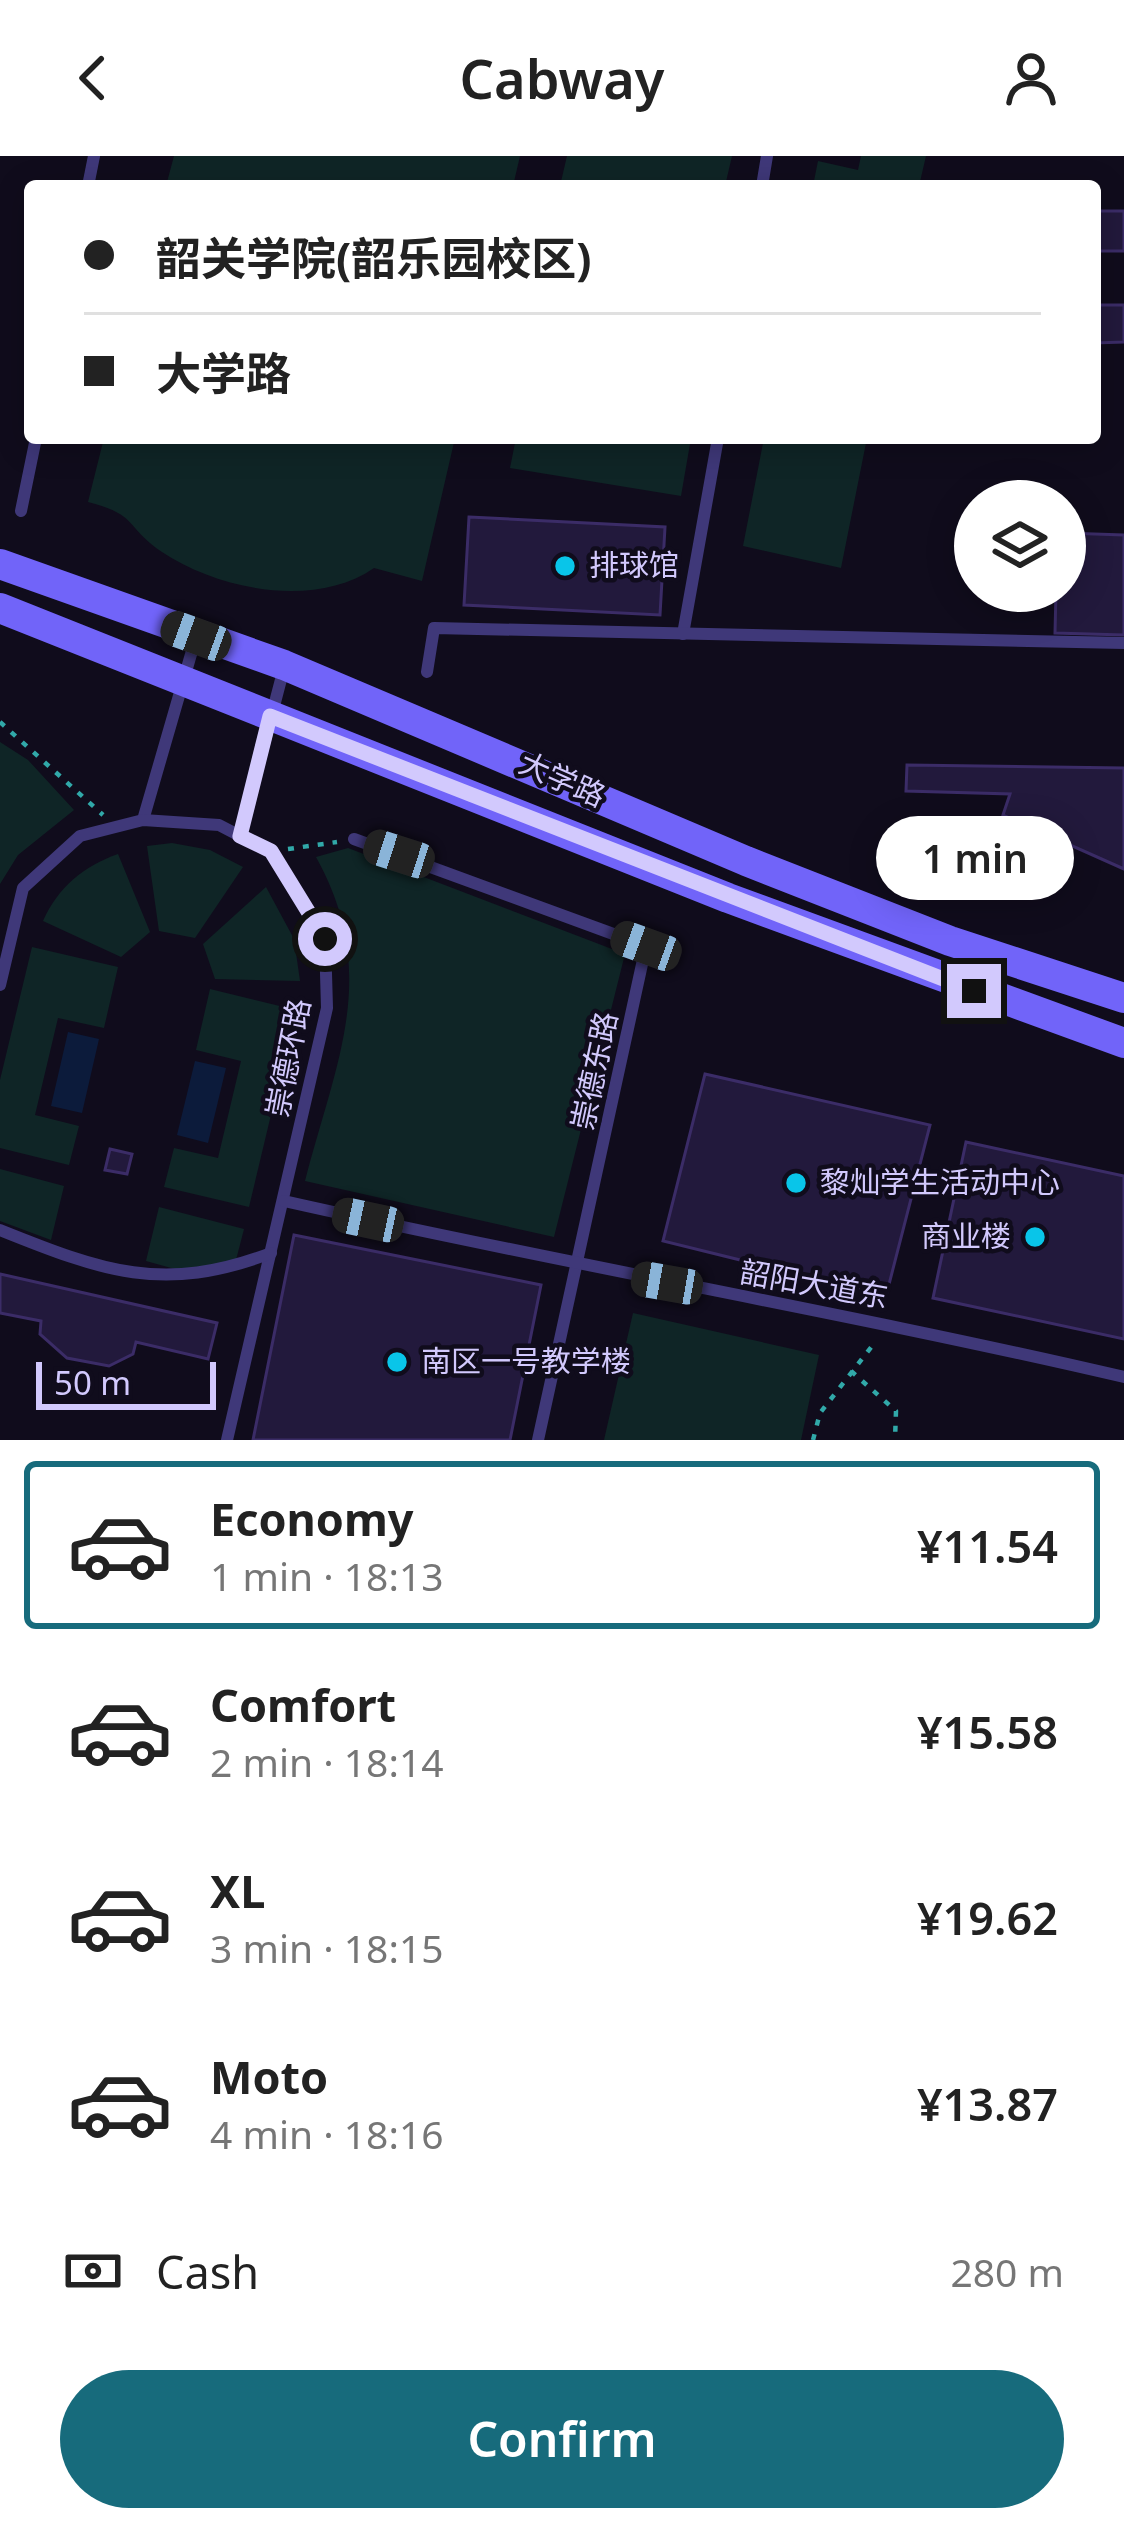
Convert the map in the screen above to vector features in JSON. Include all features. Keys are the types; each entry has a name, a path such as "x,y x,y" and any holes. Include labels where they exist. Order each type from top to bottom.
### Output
{"main road":[{"name":"大学路","path":"0,564 284,665 950,941 1124,998"},
{"name":"大学路","path":"0,608 937,978 1124,1043"}],"lane":[{"path":"21,511 35,444"},
{"path":"683,634 717,444"},
{"path":"427,672 434,628 1124,643"},
{"path":"142,820 196,636"},
{"path":"240,836 284,665"},
{"path":"0,985 23,888 80,836 142,820 219,825 271,851"},
{"name":"崇德东路","path":"355,839 646,946 538,1440"},
{"path":"399,854 404,839"},
{"name":"崇德环路","path":"227,1440 327,1008 325,939 271,851"},
{"name":"韶阳大道东","path":"284,1201 578,1267 891,1323 1124,1377"},
{"path":"0,1230 74,1260 162,1279 271,1252"}],"path":[{"path":"0,722 116,827"},
{"path":"271,851 355,839"},
{"path":"813,1440 820,1413 891,1323"},
{"path":"851,1371 896,1411 895,1440"}],"green space":[{"path":"174,156 520,156 514,180 168,180"},
{"path":"567,156 732,156 726,180 561,180"},
{"path":"861,156 926,156 920,180 814,180 818,161 858,170"},
{"path":"102,444 454,444 422,581 374,568 324,588 267,590 239,585 185,565 150,543 124,517 88,502"},
{"path":"515,444 690,444 681,496 510,468"},
{"path":"763,444 866,444 841,568 743,546"},
{"path":"0,742 28,760 74,810 18,855 0,884"},
{"path":"172,843 210,850 243,867 195,938 159,931 147,846"},
{"path":"348,848 625,954 554,1237 305,1181 339,1057 349,979 346,940 316,857"},
{"path":"118,854 150,932 121,957 43,921 73,879"},
{"path":"266,887 294,939 300,981 215,979 203,944"},
{"path":"32,947 118,967 104,1028 58,1018 35,1115 79,1126 69,1165 0,1148 0,1080"},
{"path":"210,989 296,1010 249,1207 164,1187 174,1148 218,1158 241,1061 196,1050"},
{"path":"0,1169 64,1186 51,1240 0,1221"},
{"path":"159,1207 244,1229 236,1260 182,1271 146,1261"},
{"path":"633,1313 819,1355 801,1440 604,1440"}],"water":[{"path":"68,1032 99,1039 82,1113 51,1106"},
{"path":"195,1061 226,1068 208,1143 177,1135"}],"building":[{"path":"1101,211 1124,211 1124,251 1101,251"},
{"path":"1101,305 1124,305 1124,342 1101,343"},
{"name":"排球馆","path":"469,517 665,527 660,615 464,605"},
{"path":"1086,534 1124,535 1124,635 1055,633 1056,612 1086,612"},
{"path":"907,765 1124,768 1124,869 1003,815 1010,794 906,791"},
{"name":"黎灿学生活动中心","path":"705,1074 930,1125 886,1296 663,1241"},
{"name":"商业楼","path":"966,1142 1124,1176 1124,1339 933,1298"},
{"path":"110,1149 132,1154 127,1174 105,1170"},
{"name":"南区一号教学楼","path":"294,1235 541,1285 510,1440 253,1440"},
{"path":"0,1274 217,1323 208,1359 136,1342 133,1354 109,1366 67,1358 40,1334 41,1321 0,1313"}],"place":[{"name":"排球馆","path":"565,566"},
{"name":"黎灿学生活动中心","path":"796,1183"},
{"name":"商业楼","path":"1035,1237"},
{"name":"南区一号教学楼","path":"397,1362"}],"route":[{"path":"325,939 271,851 240,836 270,716 974,991"}]}
